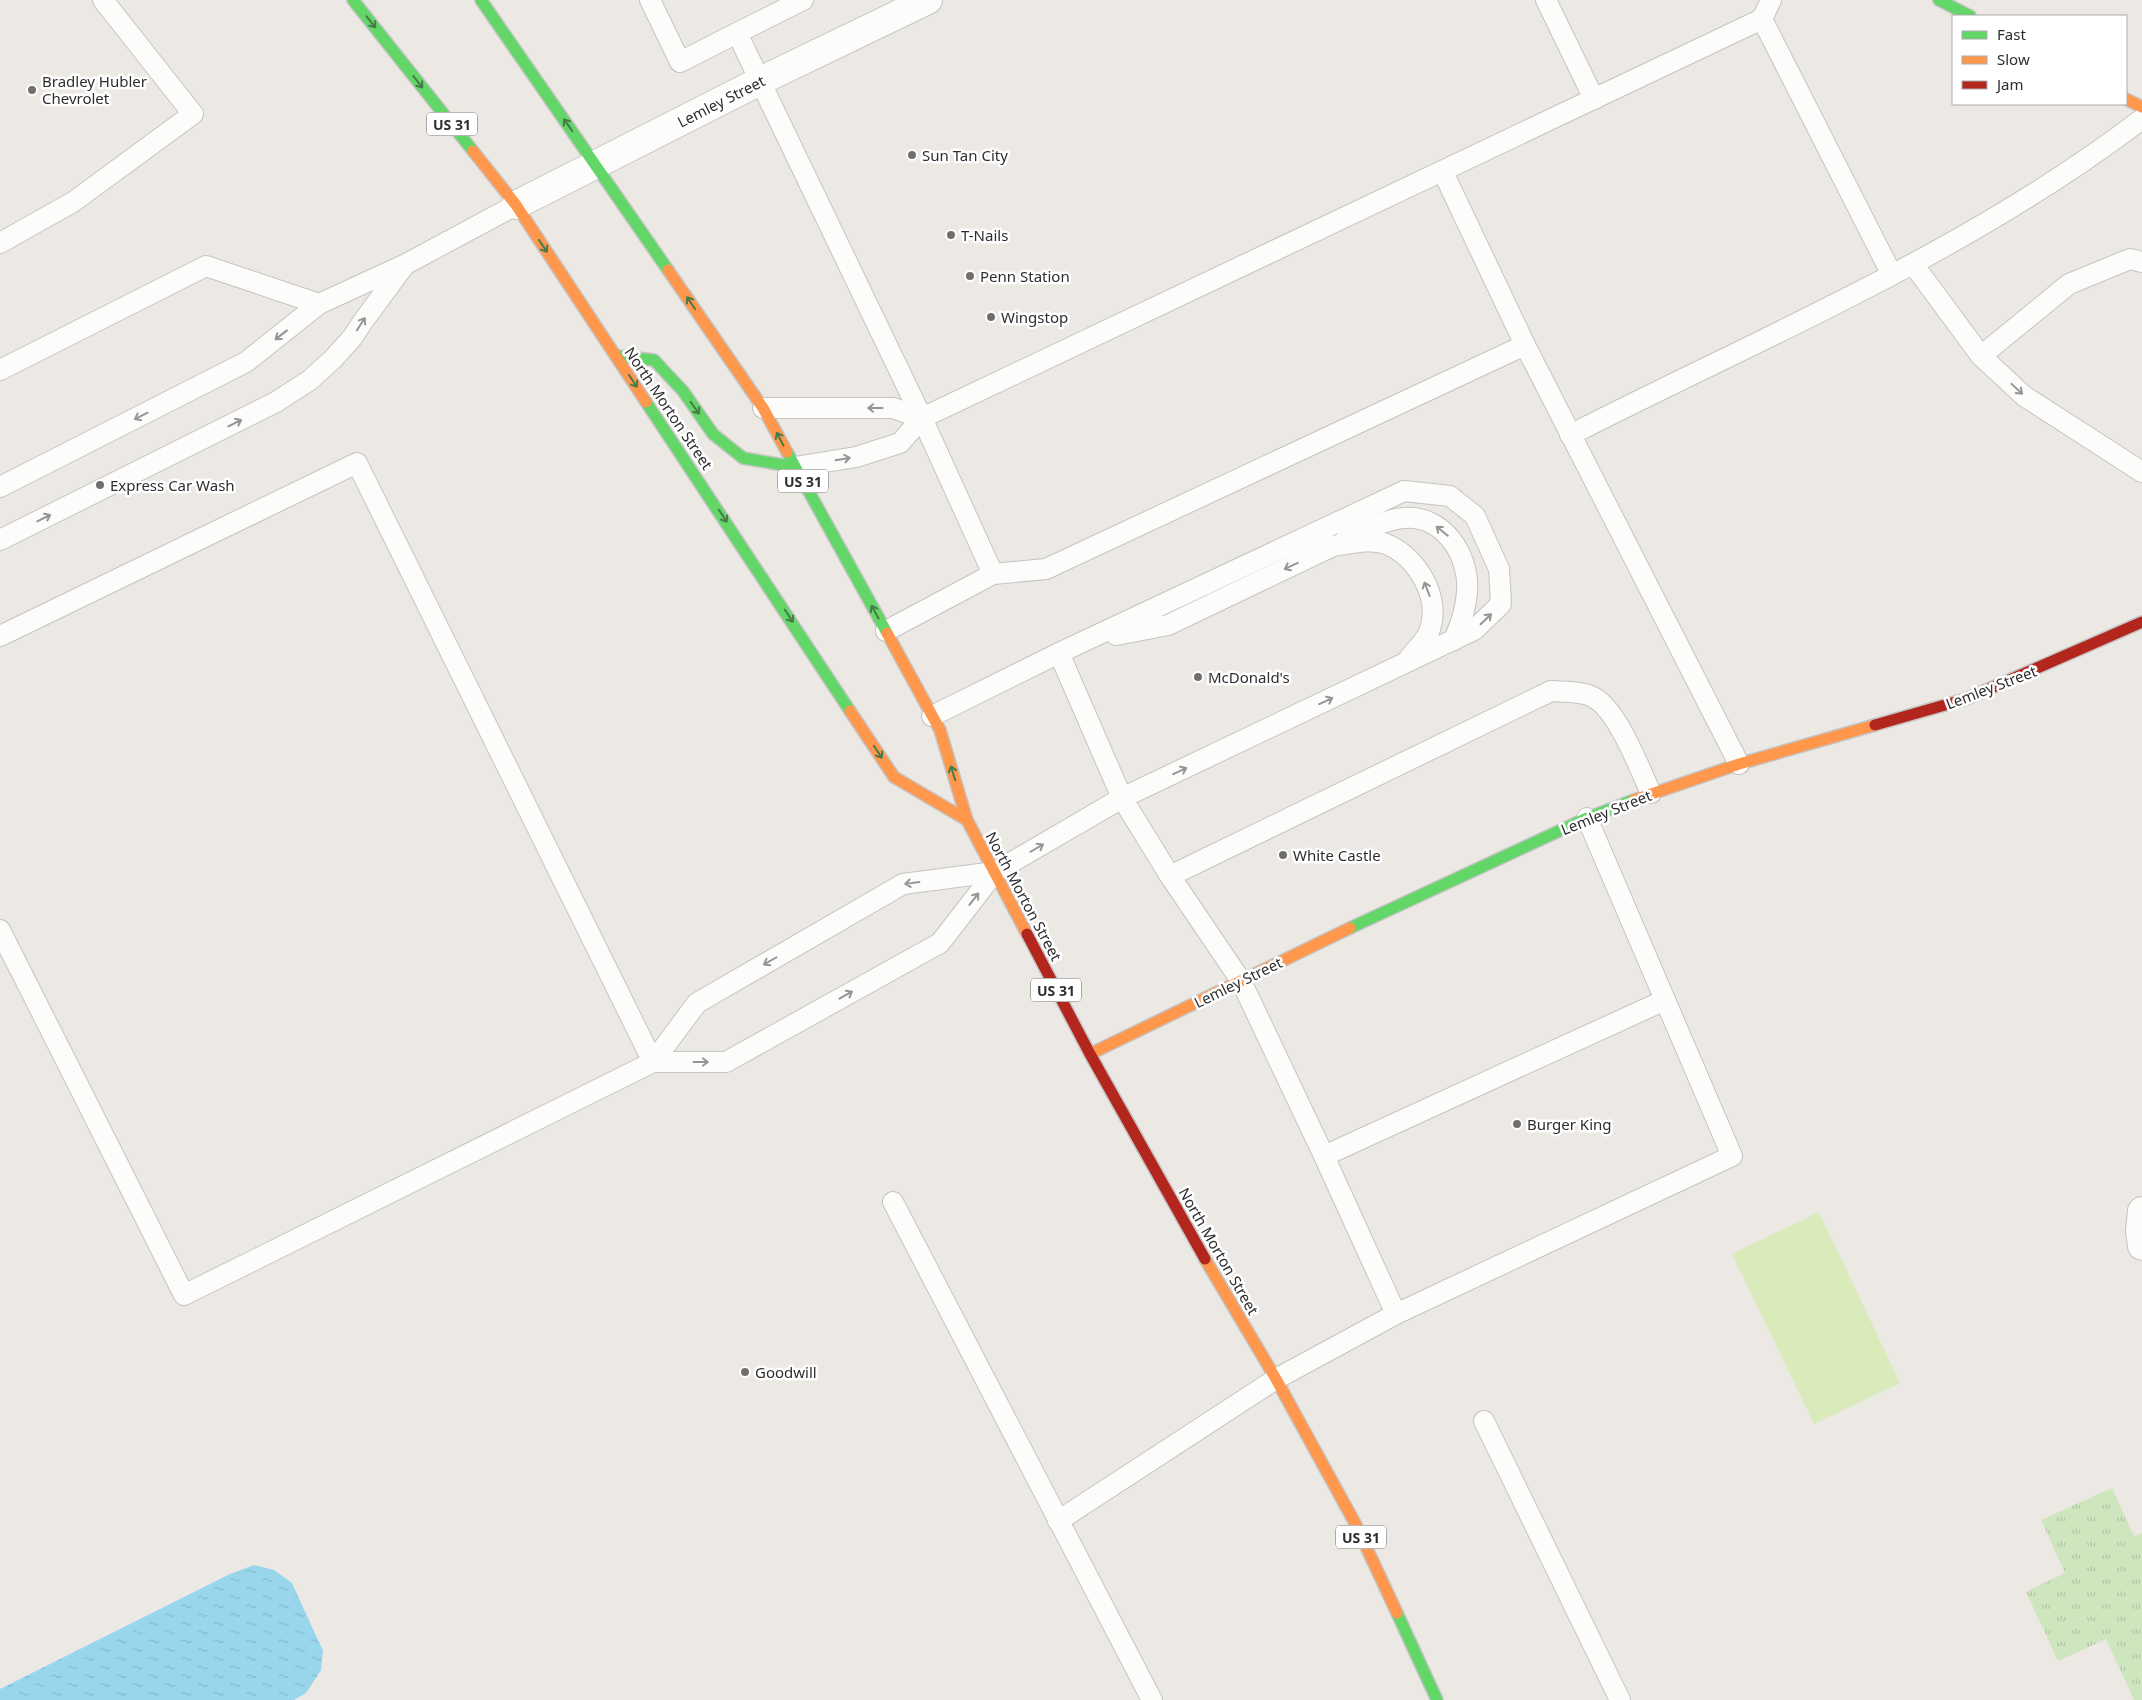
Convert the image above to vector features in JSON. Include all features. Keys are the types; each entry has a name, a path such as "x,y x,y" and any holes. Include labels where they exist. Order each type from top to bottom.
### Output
{"main road":[{"name":"North Morton Street","path":"353,0 516,205 894,776 967,820"},
{"name":"North Morton Street","path":"481,0 763,408 940,730 967,820 1090,1054 1215,1276 1276,1379 1356,1525 1437,1700"},
{"path":"1939,0 1968,15"},
{"path":"2127,100 2142,107"},
{"path":"616,356 654,360 682,391 713,434 743,458 795,467"},
{"name":"Lemley Street","path":"1090,1054 1369,919 1586,818 1651,793 1739,764 1966,699 2060,660 2142,622"}],"street":[{"name":"Lemley Street","path":"516,205 760,81 928,0"},
{"path":"2142,1211 2140,1230 2142,1246"}],"lane":[{"path":"0,242 73,202 193,114 103,0"},
{"path":"650,0 680,62 803,0"},
{"path":"1546,0 1594,99"},
{"path":"795,467 856,457 900,443 922,418 1762,19 1771,0"},
{"path":"1762,19 1892,275"},
{"path":"737,33 922,418 993,574"},
{"path":"1570,435 1947,246 2084,162 2142,119"},
{"path":"1443,172 1525,345 1739,764"},
{"path":"0,487 246,362 319,304 406,264 516,205"},
{"path":"1981,356 2070,284 2130,259 2142,262"},
{"path":"0,540 276,402 310,380 352,338 406,264"},
{"path":"1912,264 1981,356 2024,396 2142,472"},
{"path":"0,370 206,266 319,304"},
{"path":"886,631 993,574 1046,569 1525,345"},
{"path":"763,408 893,408 922,418"},
{"path":"0,636 357,463 653,1062"},
{"path":"0,930 184,1295 653,1062 726,1062 743,1053 940,943 995,872 1122,798 1474,630 1502,604 1499,569 1475,516 1450,496 1404,491 932,716"},
{"path":"1088,640 1168,625 1383,523 1404,518 1424,520 1441,527 1453,541 1463,562 1467,590 1463,620 1454,640"},
{"path":"1333,546 1363,542 1385,544 1404,555 1420,572 1430,592 1433,614 1428,633 1405,663"},
{"path":"1059,654 1122,798 1170,876 1240,981 1324,1156 1396,1314"},
{"path":"1170,876 1551,691 1593,697 1605,707 1620,726 1651,793"},
{"path":"1058,1521 1276,1379 1396,1314 1732,1156 1586,818"},
{"path":"653,1062 697,1003 903,884 995,872"},
{"path":"1324,1156 1665,1000"},
{"path":"893,1202 1152,1700"},
{"path":"1484,1421 1620,1700"}],"green space":[{"path":"1819,1212 1900,1383 1814,1424 1732,1254"},
{"path":"2112,1488 2134,1536 2142,1533 2142,1700 2134,1700 2106,1639 2058,1661 2026,1592 2065,1573 2041,1520"}],"water":[{"path":"254,1565 274,1570 292,1583 323,1651 321,1670 306,1693 294,1700 0,1700 0,1689 230,1574"}],"traffic: fast":[{"path":"353,0 473,151"},
{"path":"481,0 668,270"},
{"path":"1939,0 1968,15"},
{"path":"616,356 654,360 683,391 713,434 743,458 795,467"},
{"path":"646,402 850,711"},
{"path":"787,452 887,633"},
{"path":"1350,928 1587,818 1634,800"},
{"path":"1397,1613 1437,1700"}],"traffic: slow":[{"path":"2127,100 2142,107"},
{"path":"473,151 516,205 646,402"},
{"path":"668,270 763,408 787,452"},
{"path":"887,633 940,730 967,820 1027,934"},
{"path":"850,711 894,777 967,820"},
{"path":"1634,800 1739,764 1875,725"},
{"path":"1090,1054 1350,928"},
{"path":"1205,1259 1276,1379 1356,1525 1397,1613"}],"traffic: jam":[{"path":"1875,725 1966,699 2142,622"},
{"path":"1027,934 1090,1054 1205,1259"}],"place":[{"name":"Bradley Hubler Chevrolet","path":"32,90"},
{"name":"Sun Tan City","path":"912,155"},
{"name":"T-Nails","path":"951,235"},
{"name":"Penn Station","path":"970,276"},
{"name":"Wingstop","path":"991,317"},
{"name":"Express Car Wash","path":"100,485"},
{"name":"McDonald's","path":"1198,677"},
{"name":"White Castle","path":"1283,855"},
{"name":"Burger King","path":"1517,1124"},
{"name":"Goodwill","path":"745,1372"}]}
